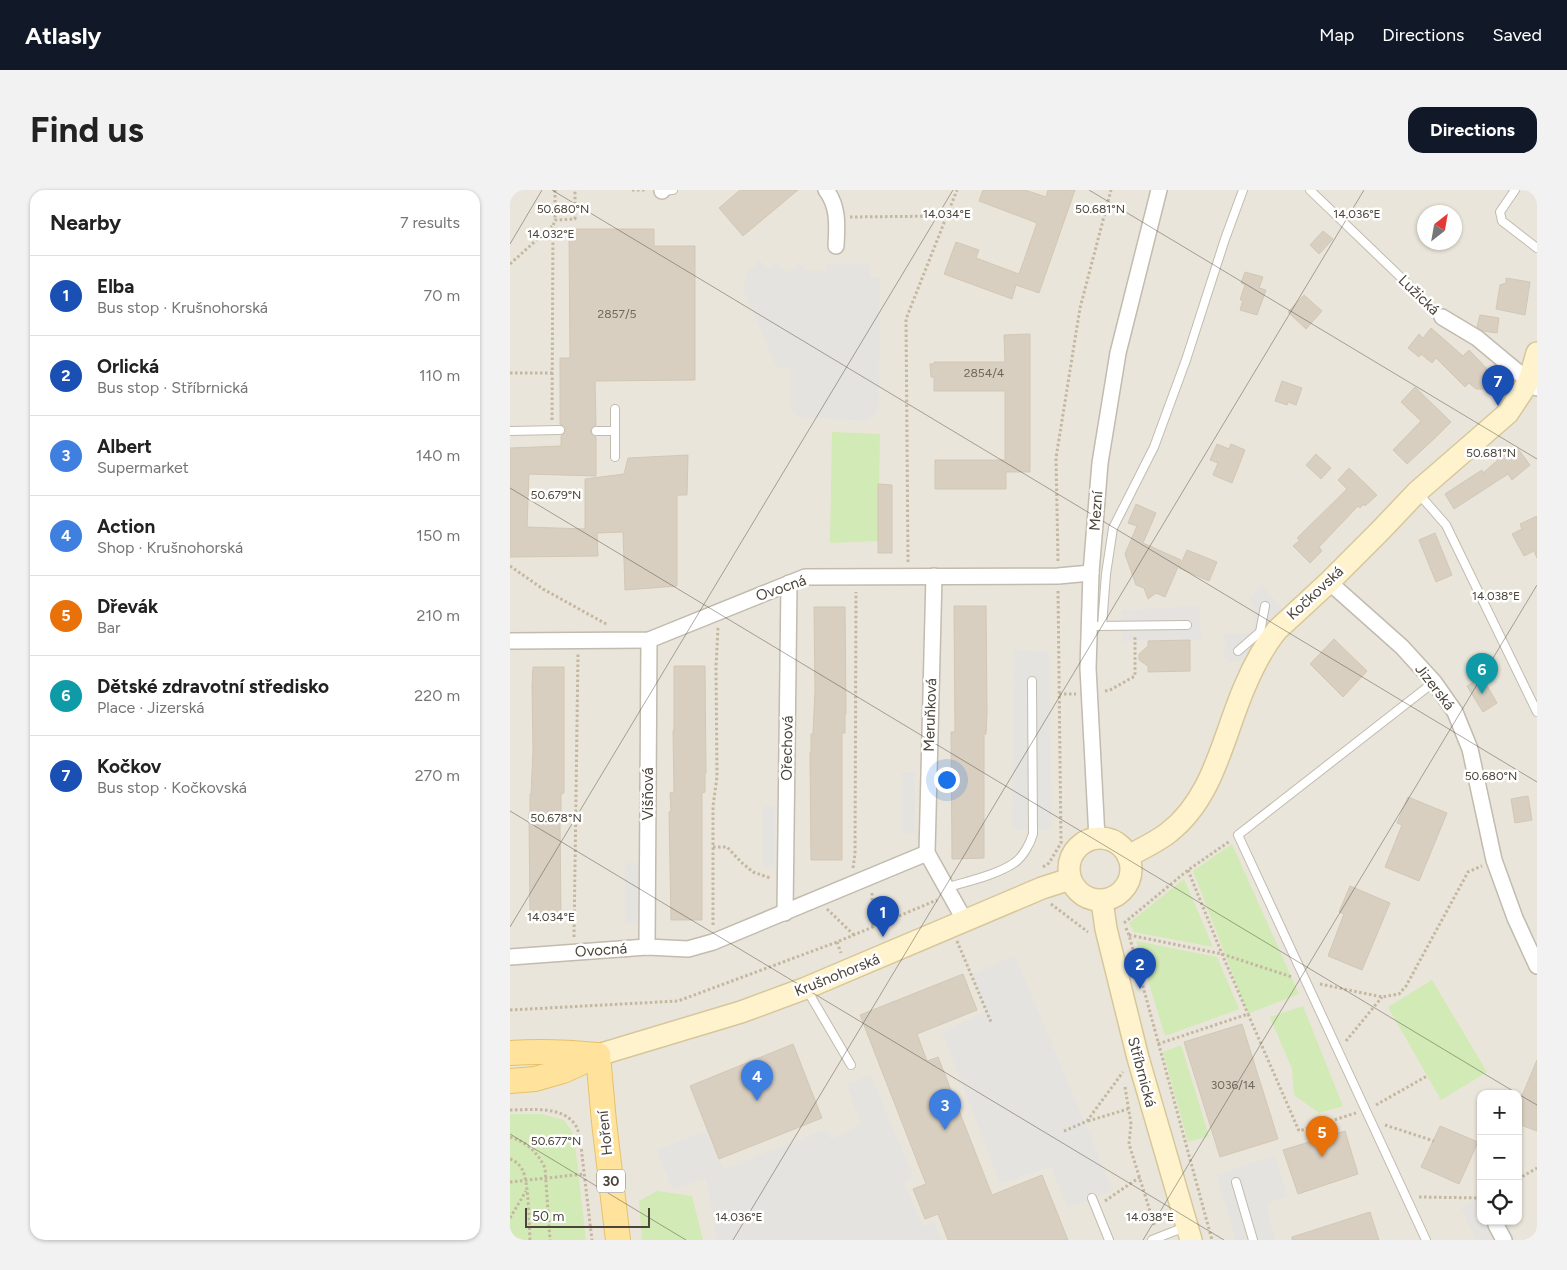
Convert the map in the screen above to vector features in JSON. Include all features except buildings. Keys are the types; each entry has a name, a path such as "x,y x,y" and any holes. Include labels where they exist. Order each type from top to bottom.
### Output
{"main road":[{"name":"Krušnohorská","path":"510,1053 566,1052 598,1055"},
{"name":"Krušnohorská","path":"510,1080 536,1079 563,1071 598,1055"},
{"name":"Hoření","path":"598,1055 618,1240"}],"street":[{"path":"826,190 834,202 837,217 836,246"},
{"name":"Mezní","path":"1097,838 1088,668 1096,626 1091,573 1100,463 1118,353 1159,190"},
{"name":"Lužická","path":"1442,317 1477,338 1533,385"},
{"name":"Kočkovská","path":"1128,856 1169,832 1186,815 1200,796 1213,772 1244,686 1265,635 1276,630 1329,582 1380,532 1417,492 1508,413 1533,385 1537,353"},
{"name":"Ovocná","path":"510,641 649,640 806,577 1058,576 1091,573"},
{"name":"Meruňková","path":"927,854 934,576"},
{"name":"Jizerská","path":"1329,582 1402,647 1434,682 1455,712 1470,749 1494,860 1515,918 1537,966"},
{"name":"Ořechová","path":"785,913 788,583"},
{"name":"Višňová","path":"647,947 649,640"},
{"path":"1090,839 1110,839 1118,843 1128,856 1132,870 1127,885 1116,897 1102,901 1084,897 1078,892 1070,879 1068,868 1070,858 1082,843 1090,839"},
{"path":"927,854 947,891 958,924"},
{"name":"Ovocná","path":"510,957 647,947 688,949 714,942 927,854"},
{"name":"Krušnohorská","path":"598,1055 741,1012 806,988 1042,888 1070,879"},
{"name":"Stříbrnická","path":"1102,901 1106,929 1138,1058 1189,1233"},
{"path":"1496,1225 1504,1240"}],"lane":[{"path":"662,190 673,190"},
{"path":"1187,624 1096,626 1113,528 1154,447 1186,360 1243,190"},
{"name":"Lužická","path":"1310,190 1442,317"},
{"path":"1515,190 1500,212 1502,221 1537,248"},
{"path":"615,408 615,457"},
{"path":"510,431 560,430"},
{"path":"596,431 615,431"},
{"path":"1417,492 1446,525 1537,712"},
{"path":"1238,651 1265,635 1265,606"},
{"path":"947,891 1015,862 1030,843 1033,834 1032,681"},
{"path":"1423,1239 1406,1196 1238,835 1434,682"},
{"path":"806,988 851,1065"},
{"path":"1236,1182 1254,1240"},
{"path":"1092,1198 1109,1240"},
{"path":"1152,1240 1189,1233"}],"path":[{"path":"510,190 518,190"},
{"path":"552,430 553,226 555,220 555,190"},
{"path":"555,220 575,219 575,190"},
{"path":"908,576 906,319 957,190"},
{"path":"1088,932 1051,904 1036,872 1049,863 1061,842 1056,458 1080,308 1111,190"},
{"path":"837,217 947,216"},
{"path":"510,264 553,226"},
{"path":"510,373 553,373"},
{"path":"510,566 543,589 615,628"},
{"path":"852,871 855,854 856,576"},
{"path":"714,942 713,806 718,777 716,668 719,611"},
{"path":"1059,694 1090,695 1110,690 1135,676 1134,625"},
{"path":"574,952 578,640"},
{"path":"1212,1240 1130,935 1124,923 1188,870 1238,835"},
{"path":"713,847 727,847 753,872 785,882"},
{"path":"1130,935 1222,954 1307,982 1382,997 1398,994 1406,986 1468,872 1494,860"},
{"path":"1188,870 1222,954 1299,1131 1341,1117"},
{"path":"510,1010 678,1001 837,942 873,927 947,891"},
{"path":"872,893 873,927"},
{"path":"817,899 854,935"},
{"path":"958,924 991,1022"},
{"path":"837,942 843,957"},
{"path":"1339,1051 1382,997"},
{"path":"1158,1044 1248,1014"},
{"path":"1122,1063 1130,1124 1129,1144 1153,1222"},
{"path":"1087,1121 1123,1072"},
{"path":"1366,1110 1428,1076"},
{"path":"1064,1131 1087,1121 1128,1108"},
{"path":"510,1110 543,1110 564,1116 576,1126 580,1138 592,1240"},
{"path":"1371,1120 1434,1141"},
{"path":"510,1136 523,1142 536,1153 545,1168 550,1240"},
{"path":"510,1159 519,1164 526,1180 530,1240"},
{"path":"1522,1177 1537,1168"},
{"path":"510,1182 584,1174"},
{"path":"1096,1207 1140,1177"},
{"path":"510,1218 526,1190"},
{"path":"1406,1196 1477,1198"}],"shaded area":[{"path":"510,190 1537,190 1537,1240 510,1240"},
{"path":"759,260 769,269 776,261 788,272 798,263 807,271 827,271 827,264 870,264 870,277 880,277 879,407 875,415 867,421 797,417 792,412 791,369 777,368 743,290 747,273"},
{"path":"1262,584 1283,610 1254,656 1230,663 1224,657 1225,642 1223,633 1250,633 1256,613 1249,599"},
{"path":"1200,606 1201,640 1122,641 1121,610"},
{"path":"1014,650 1049,652 1052,829 1012,829"},
{"path":"902,772 915,772 915,833 902,833"},
{"path":"763,806 775,806 775,867 763,867"},
{"path":"625,863 638,863 638,924 625,924"},
{"path":"1015,955 1113,1190 1068,1208 1051,1167 1000,1184 942,1032 986,1011 973,974"},
{"path":"871,1075 914,1178 904,1182 923,1226 934,1222 942,1240 717,1240 706,1178 673,1190 656,1150 705,1131 724,1169 826,1129 831,1139 861,1124 846,1084"},
{"path":"1275,1155 1288,1196 1266,1204 1276,1240 1236,1240 1216,1175"},
{"path":"1477,1200 1477,1225 1509,1225 1516,1240 1476,1240 1461,1207"}],"green space":[{"path":"832,432 880,434 878,541 830,543"},
{"path":"1232,844 1299,994 1248,1014 1193,871"},
{"path":"1184,879 1213,947 1134,932 1129,923"},
{"path":"1136,941 1217,957 1239,1009 1165,1036"},
{"path":"1432,980 1487,1072 1441,1100 1388,1007"},
{"path":"1303,1006 1343,1106 1319,1113 1294,1095 1292,1069 1270,1017"},
{"path":"1181,1045 1209,1136 1188,1142 1163,1052"},
{"path":"510,1114 541,1114 564,1120 574,1135 586,1240 510,1240"},
{"path":"657,1191 692,1196 703,1240 642,1240 639,1201"}],"place":[{"name":"Kočkov","path":"1498,406"},
{"name":"Dětské zdravotní středisko","path":"1482,694"},
{"name":"Elba","path":"883,937"},
{"name":"Orlická","path":"1140,989"},
{"name":"Action","path":"757,1101"},
{"name":"Albert","path":"945,1130"},
{"name":"Dřevák","path":"1322,1157"}]}
